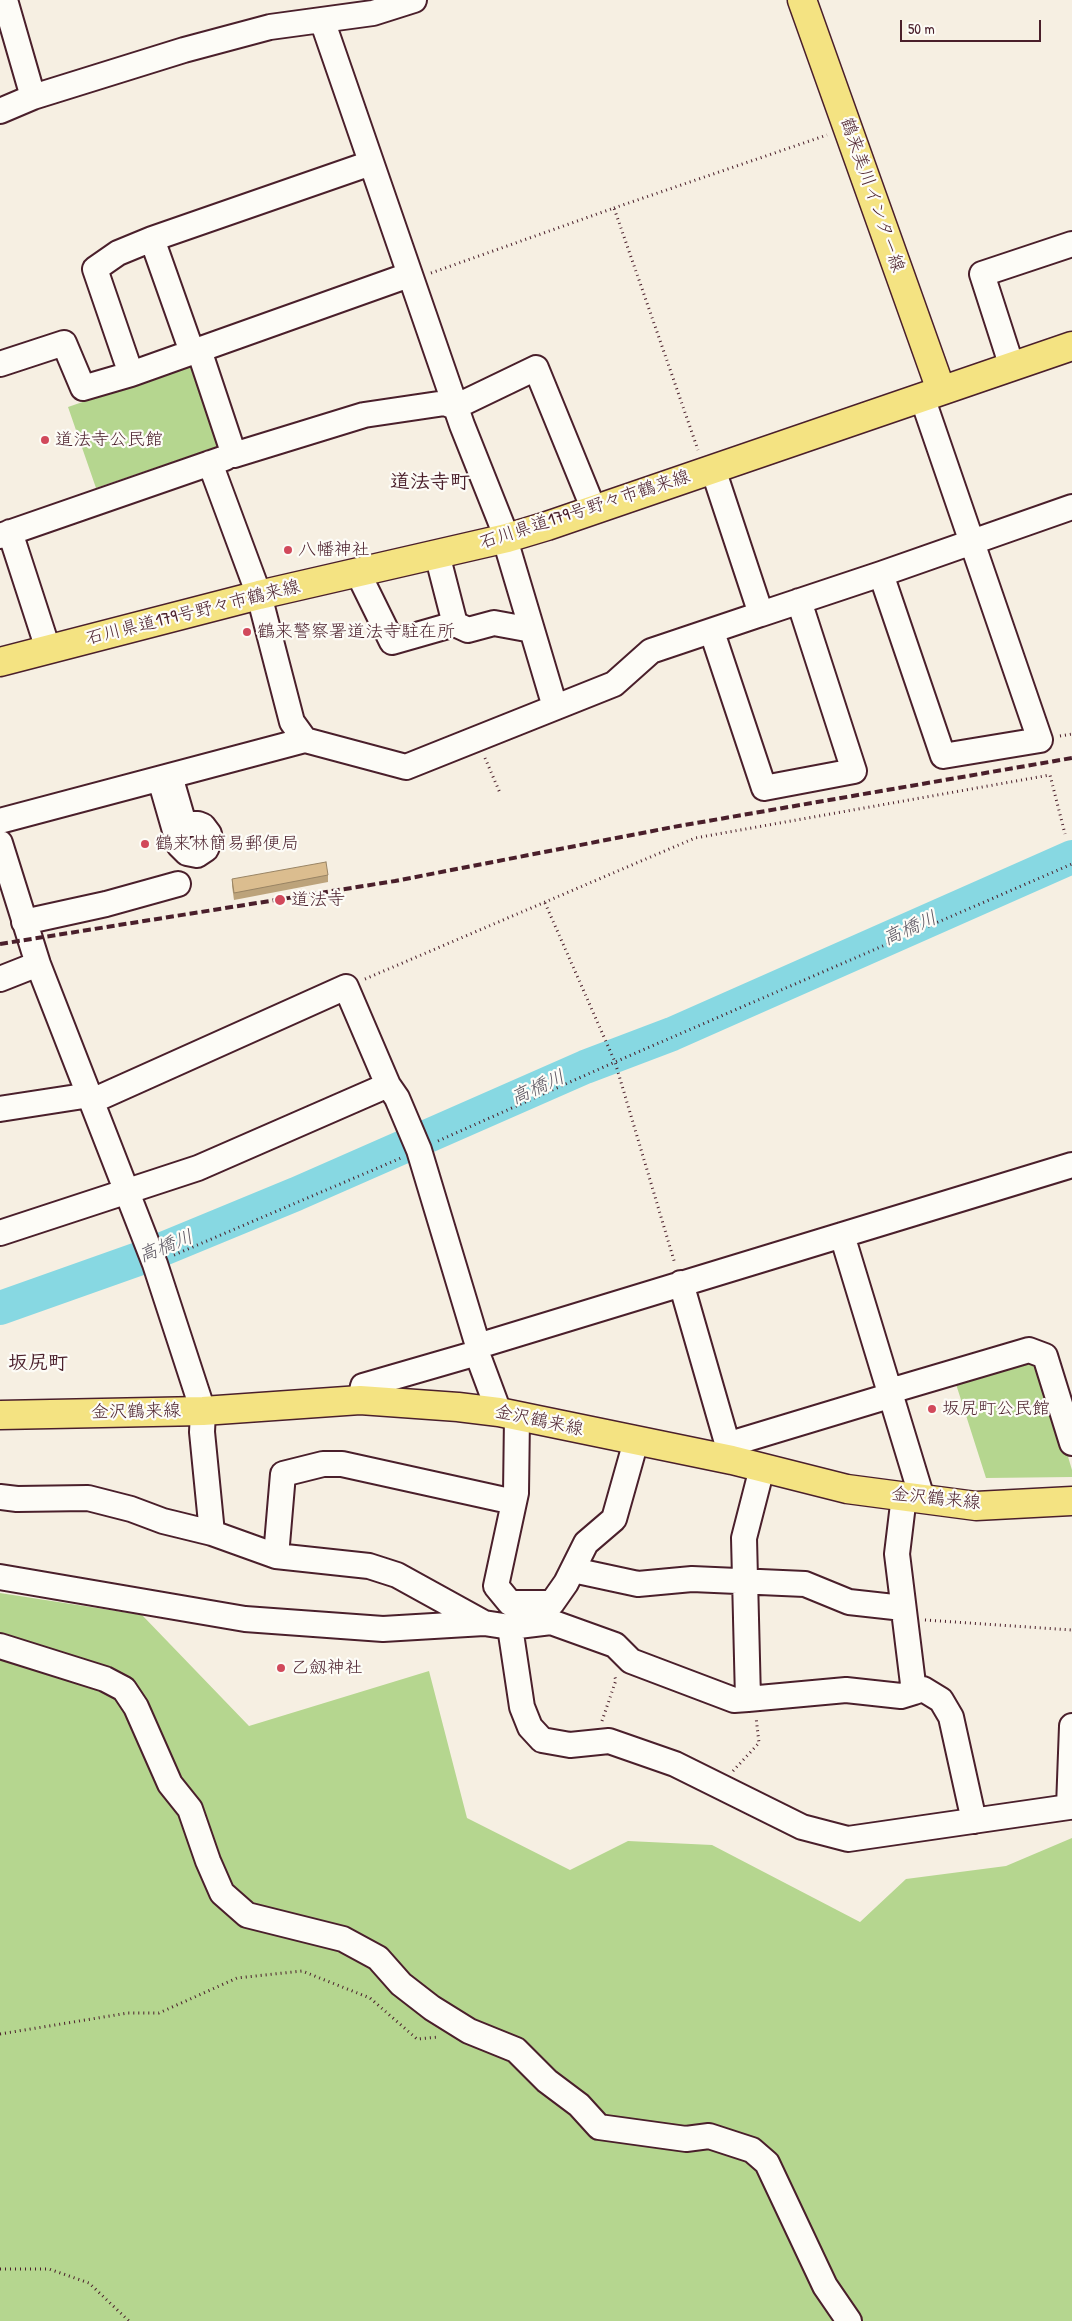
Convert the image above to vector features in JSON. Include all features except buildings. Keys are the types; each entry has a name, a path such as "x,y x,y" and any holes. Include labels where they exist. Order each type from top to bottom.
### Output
{"main road":[{"name":"鶴来美川インター線","path":"802,0 848,128 931,393"},
{"name":"石川県道179号野々市鶴来線","path":"0,662 259,596 507,538 1072,346"},
{"name":"金沢鶴来線","path":"0,1415 203,1411 360,1400 508,1415 636,1441 736,1450 762,1468 847,1489 976,1506 1072,1501"}],"street":[{"path":"5,0 33,97"},
{"path":"0,112 33,97 184,50 270,27 374,13 414,0"},
{"path":"322,20 455,407 507,538 507,546 555,707"},
{"path":"130,374 95,269 118,253 152,238 371,163"},
{"path":"152,238 234,455"},
{"path":"1012,367 982,274 1072,244"},
{"path":"0,364 64,343 83,388 130,374 409,275"},
{"path":"48,649 5,534 210,462 364,415 445,403 455,407 536,368 594,510"},
{"path":"881,574 943,756 1040,740 971,542 931,393"},
{"path":"210,462 259,596 292,722 305,740"},
{"path":"709,470 761,614"},
{"path":"0,821 305,740 406,767 614,684 651,651 712,632 1072,507"},
{"path":"437,554 455,624"},
{"path":"358,573 392,642 455,624 468,630 494,623 532,630"},
{"path":"712,632 764,788 854,772 799,601"},
{"path":"0,843 38,964 152,1257 203,1411 202,1432 212,1532"},
{"path":"24,922 106,904 178,884"},
{"path":"0,979 38,964"},
{"path":"0,1109 91,1098 346,987 388,1085 397,1098 416,1143 477,1349 508,1415 514,1502 496,1586 510,1603 552,1604 573,1570 586,1543 614,1519 636,1441"},
{"path":"0,1232 198,1168 388,1085"},
{"path":"360,1400 363,1386 681,1283 1072,1165"},
{"path":"842,1234 890,1394 913,1497 897,1554 914,1692"},
{"path":"681,1283 736,1450 890,1394 1029,1350 1045,1356 1065,1395 1072,1443"},
{"path":"276,1556 283,1474 323,1464 342,1464 514,1502"},
{"path":"748,1699 744,1538 762,1468"},
{"path":"0,1497 17,1500 88,1498 131,1509 163,1521 212,1532 276,1556 369,1566 397,1575 484,1623"},
{"path":"573,1570 638,1584 692,1579 805,1584 849,1602 904,1613"},
{"path":"0,1577 245,1619 383,1629 484,1623 510,1627 551,1622 615,1645 631,1661 734,1700 846,1690 901,1696 923,1689 941,1700 951,1717 974,1821"},
{"path":"510,1627 522,1707 530,1727 542,1740 570,1745 609,1741 675,1764 802,1828 848,1839 1071,1807 1072,1726"},
{"path":"0,1646 105,1679 124,1689 136,1707 170,1784 190,1809 208,1861 222,1893 247,1915 343,1939 378,1958 401,1984 432,2008 469,2030 516,2050 548,2081 579,2104 599,2127 686,2139 709,2136 752,2150 767,2163 825,2286 848,2321"}],"path":[{"path":"409,275 432,272 848,128"},
{"path":"614,208 709,470"},
{"path":"478,738 500,793"},
{"path":"346,987 695,838 1050,775 1065,834"},
{"path":"152,1257 1072,864"},
{"path":"545,903 614,1061 681,1283"},
{"path":"904,1613 1072,1630"},
{"path":"596,1741 616,1680 613,1673"},
{"path":"719,1786 759,1743 757,1719 748,1699"},
{"path":"0,2034 128,2014 159,2013 237,1978 302,1971 370,1998 417,2039 469,2030"},
{"path":"0,2269 49,2269 89,2283 129,2321"}],"green space":[{"path":"194,364 222,445 96,488 68,407"},
{"path":"1028,1358 1040,1363 1072,1470 1072,1477 986,1478 955,1381"},
{"path":"0,1593 142,1615 249,1726 429,1671 467,1818 570,1870 628,1841 712,1845 860,1922 906,1879 1006,1866 1072,1838 1072,2321 0,2321"}],"waterway":[{"name":"高橋川","path":"0,1308 141,1258 296,1194 585,1067 672,1034 1072,857"}],"railway":[{"path":"0,944 395,881 673,827 1072,758"}],"place":[{"name":"道法寺公民館","path":"45,440"},
{"name":"八幡神社","path":"288,550"},
{"name":"鶴来警察署道法寺駐在所","path":"247,632"},
{"name":"鶴来林簡易郵便局","path":"145,844"},
{"name":"道法寺","path":"280,900"},
{"name":"坂尻町公民館","path":"932,1409"},
{"name":"乙劔神社","path":"281,1668"}],"district":[{"name":"道法寺町","path":"430,483"},
{"name":"坂尻町","path":"38,1364"}]}
